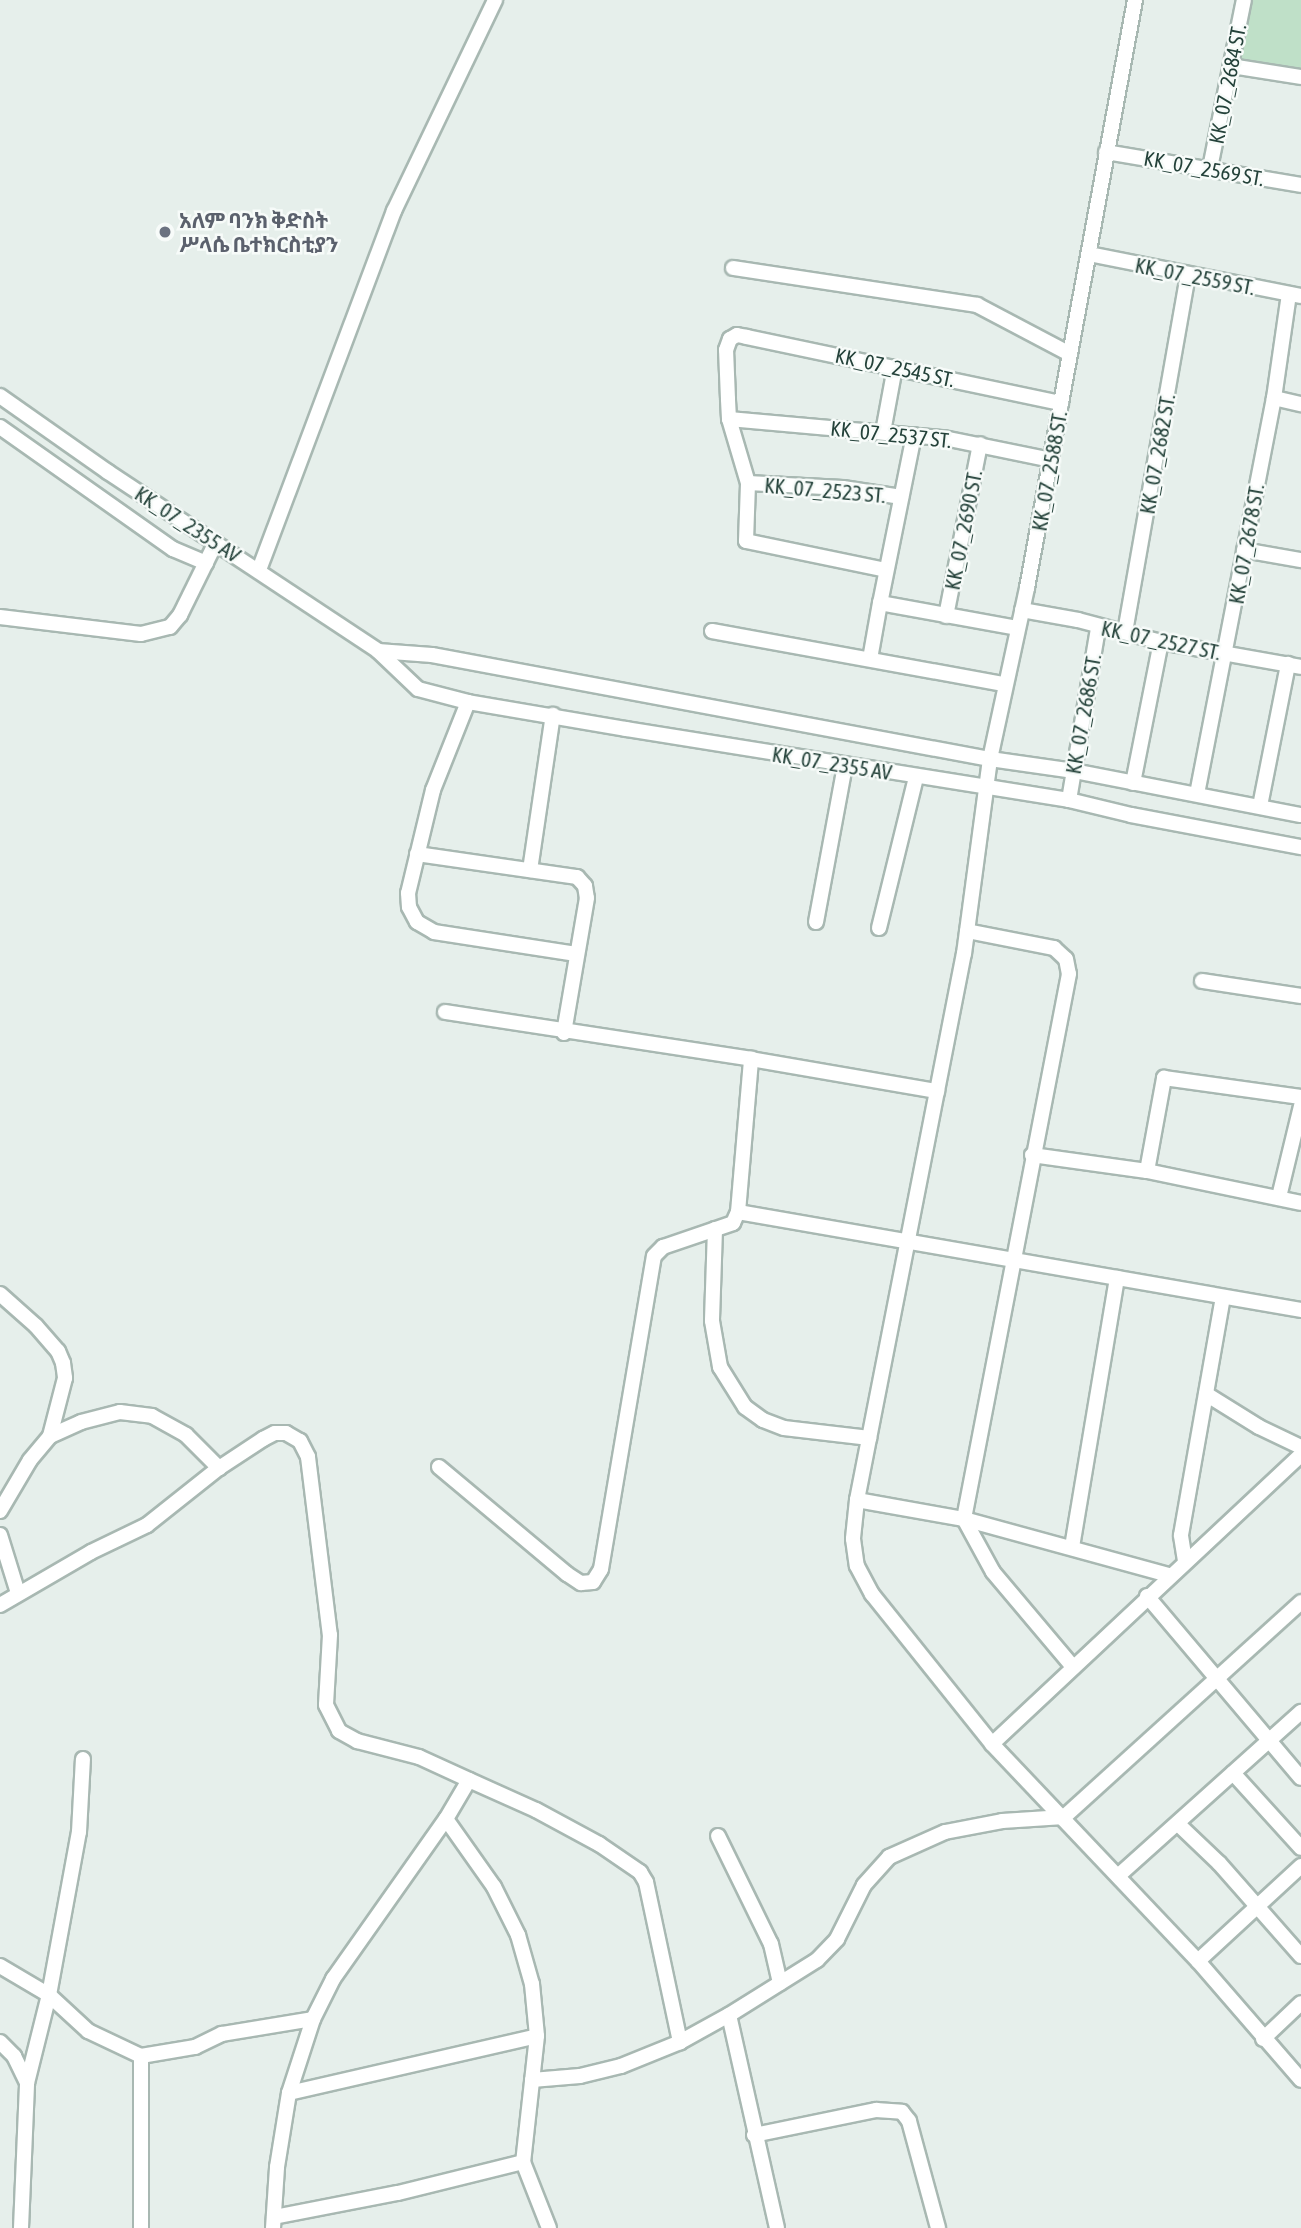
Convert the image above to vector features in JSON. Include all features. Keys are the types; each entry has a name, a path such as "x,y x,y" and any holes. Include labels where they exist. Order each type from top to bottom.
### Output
{"street":[{"path":"259,570 394,211 495,0"},
{"name":"KK_07_2588 ST.","path":"1135,0 1051,460 990,759 967,931 857,1500 853,1539 857,1566 872,1594 992,1744 1198,1961 1301,2080"},
{"name":"KK_07_2684 ST.","path":"1210,168 1244,0"},
{"path":"1231,66 1301,77"},
{"name":"KK_07_2569 ST.","path":"1106,152 1301,185"},
{"name":"KK_07_2559 ST.","path":"1089,254 1295,295"},
{"path":"733,268 976,305 1070,354"},
{"name":"KK_07_2682 ST.","path":"1125,632 1188,275"},
{"name":"KK_07_2678 ST.","path":"1197,794 1295,295"},
{"name":"KK_07_2545 ST.","path":"729,419 726,350 730,339 737,335 1061,403"},
{"path":"883,432 895,367"},
{"name":"KK_07_2355 AV","path":"0,396 108,472 378,651 418,689 468,702 845,766 1069,800 1131,815 1301,847"},
{"path":"1274,398 1301,404"},
{"path":"729,419 748,483 744,536 750,544 886,570"},
{"name":"KK_07_2537 ST.","path":"729,419 914,435 980,444 1051,460"},
{"path":"0,427 173,549 205,563"},
{"path":"870,659 914,435"},
{"name":"KK_07_2690 ST.","path":"946,616 980,444"},
{"name":"KK_07_2523 ST.","path":"748,483 843,488 901,497"},
{"path":"0,617 141,635 170,627 180,615 216,542"},
{"path":"1244,550 1301,560"},
{"path":"880,603 1017,628"},
{"name":"KK_07_2527 ST.","path":"1022,610 1161,642 1294,665"},
{"name":"KK_07_2686 ST.","path":"1069,800 1098,628"},
{"path":"712,631 1006,684"},
{"path":"1133,783 1161,642"},
{"name":"KK_07_2355 AV","path":"378,651 432,654 1301,815"},
{"path":"1260,806 1294,665"},
{"path":"468,702 433,790 408,893 409,907 417,922 434,932 576,954"},
{"path":"530,870 553,715"},
{"path":"816,922 845,766"},
{"path":"879,928 916,777"},
{"path":"417,854 577,877 585,886 587,898 564,1032"},
{"path":"967,931 1054,948 1066,959 1069,974 964,1519 993,1572 1073,1667"},
{"path":"1202,981 1301,996"},
{"path":"445,1012 751,1059 937,1091"},
{"path":"439,1467 567,1574 581,1583 593,1582 601,1569 654,1256 663,1247 733,1223 738,1212 751,1059"},
{"path":"1147,1171 1164,1078 1171,1076 1301,1097"},
{"path":"1279,1197 1301,1106"},
{"path":"1032,1155 1147,1171 1301,1203"},
{"path":"738,1212 907,1239 1012,1261 1301,1310"},
{"path":"715,1229 712,1321 720,1367 745,1407 763,1420 784,1428 869,1438"},
{"path":"1072,1547 1117,1279"},
{"path":"0,1294 36,1326 58,1351 65,1377 50,1436 30,1460 0,1511"},
{"path":"1185,1561 1181,1535 1223,1298"},
{"path":"1206,1394 1259,1427 1301,1447"},
{"path":"50,1436 81,1422 120,1412 152,1416 186,1434 219,1468"},
{"path":"0,1605 147,1525 219,1468 275,1433 286,1433 300,1441 307,1457 330,1635 326,1705 339,1731 357,1741 419,1758 469,1780 599,1844 640,1872 646,1882 680,2042"},
{"path":"992,1744 1169,1575 1301,1455"},
{"path":"857,1500 964,1519 1169,1575"},
{"path":"0,1535 18,1593"},
{"path":"1147,1596 1301,1778"},
{"path":"532,2080 580,2076 601,2071 680,2042 729,2015 817,1960 837,1939 864,1885 889,1857 945,1832 1002,1821 1064,1817 1301,1602"},
{"path":"1118,1876 1301,1712"},
{"path":"20,2228 27,2083 49,1995 79,1832 83,1759"},
{"path":"1233,1773 1301,1848"},
{"path":"469,1780 446,1819 332,1979 313,2019 289,2093 277,2167 274,2222 523,2162"},
{"path":"446,1819 494,1887 518,1935 532,1984 537,2036 523,2162 549,2228"},
{"path":"1178,1824 1219,1863 1301,1956"},
{"path":"718,1836 771,1944 780,1983"},
{"path":"1198,1961 1301,1866"},
{"path":"0,1966 49,1995 88,2031 141,2056 195,2047 222,2034 313,2019"},
{"path":"1263,2039 1301,2003"},
{"path":"729,2015 777,2228"},
{"path":"289,2093 537,2036"},
{"path":"0,2042 14,2056 27,2083"},
{"path":"141,2056 141,2228"},
{"path":"754,2135 876,2110 902,2112 909,2121 938,2228"}],"green space":[{"path":"1244,0 1301,0 1301,77 1231,66"}],"place":[{"name":"አለም ባንክ ቅድስት ሥላሴ ቤተክርስቲያን","path":"165,232"}]}
